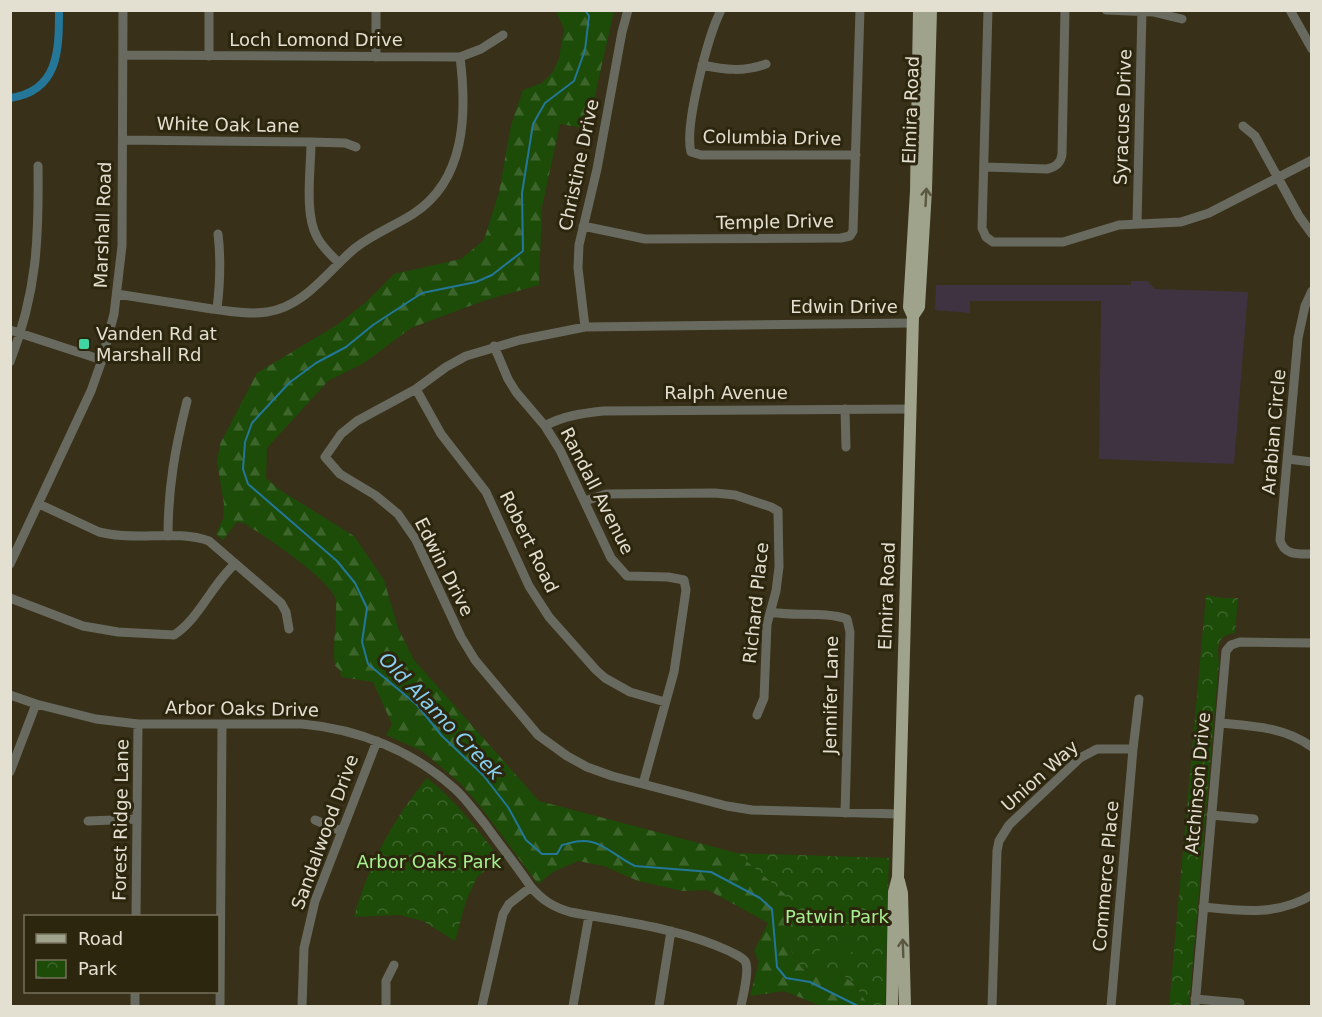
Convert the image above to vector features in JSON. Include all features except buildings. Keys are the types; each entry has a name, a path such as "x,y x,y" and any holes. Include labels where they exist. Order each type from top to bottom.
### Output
{"main road":[{"name":"Elmira Road","path":"892,1006 894,892 898,877 900,814 913,320 909,307 916,191 919,10"},
{"name":"Elmira Road","path":"913,320 918,307 926,190 931,10"},
{"name":"Elmira Road","path":"898,877 902,893 905,1006"}],"street":[{"name":"Marshall Road","path":"10,564 81,412 102,360 114,314 122,246 123,10"},
{"path":"209,10 209,56"},
{"path":"376,10 376,57"},
{"name":"Christine Drive","path":"585,327 578,263 583,226 597,169 628,10"},
{"name":"Columbia Drive","path":"721,10 711,32 702,65 689,136 691,152 701,155 856,155"},
{"name":"Temple Drive","path":"583,226 645,239 841,238 850,236 853,231 860,10"},
{"path":"988,10 982,228 986,237 993,242 1072,240 1119,225 1170,224 1198,217 1311,160"},
{"path":"984,167 1047,169 1060,161 1065,10"},
{"path":"1106,10 1168,14 1182,19"},
{"path":"1290,10 1311,49"},
{"name":"Syracuse Drive","path":"1137,224 1142,11"},
{"name":"Loch Lomond Drive","path":"123,55 460,57 470,55 503,35"},
{"path":"117,294 252,313 268,312 285,307 302,297 356,247 422,207 433,197 456,158 463,122 460,57"},
{"path":"702,65 749,70 766,64"},
{"path":"1243,126 1255,136 1311,234"},
{"name":"White Oak Lane","path":"123,140 311,142 310,211 313,224 317,237 339,263"},
{"path":"311,142 345,142 356,147"},
{"path":"10,362 29,305 36,259 38,165"},
{"path":"217,309 220,262 218,234"},
{"name":"Arabian Circle","path":"1311,291 1298,338 1281,543 1286,550 1293,553 1311,554"},
{"name":"Edwin Drive","path":"900,814 752,810 727,806 587,767 567,756 538,735 475,660 461,637 416,540 398,514 375,495 340,474 325,458 337,439 357,421 416,389 446,367 466,356 494,346 585,327 913,320"},
{"path":"10,330 102,360"},
{"name":"Randall Avenue","path":"494,346 508,379 545,426 573,475 611,558 627,576 675,577 684,580 686,590 674,672 644,784"},
{"name":"Robert Road","path":"416,389 441,434 486,492 529,586 549,617 605,678 630,692 665,702"},
{"path":"168,536 171,470 187,401"},
{"path":"845,409 846,447"},
{"name":"Ralph Avenue","path":"545,426 553,421 583,413 603,411 910,409"},
{"path":"1288,459 1311,462"},
{"name":"Richard Place","path":"585,501 606,494 715,494 735,495 774,509 779,516 779,567 766,643 764,698 757,715"},
{"path":"39,504 109,534 200,538 209,542 281,603 286,612 289,629"},
{"path":"10,598 84,627 118,632 174,635 235,564"},
{"name":"Jennifer Lane","path":"771,612 837,616 847,619 850,632 845,813"},
{"name":"Atchinson Drive","path":"1195,1003 1225,655 1228,647 1240,642 1311,643"},
{"name":"Arbor Oaks Drive","path":"10,695 96,719 138,724 302,724 325,726 377,741 435,771 457,790 531,887 541,898 555,907 588,916 671,931 707,942 743,959 747,971 741,1006"},
{"name":"Commerce Place","path":"1111,1006 1139,699"},
{"path":"10,772 36,704"},
{"path":"1220,723 1283,731 1311,747"},
{"name":"Forest Ridge Lane","path":"136,915 138,724"},
{"path":"220,1006 222,725"},
{"name":"Sandalwood Drive","path":"302,1006 302,974 315,901 377,741"},
{"name":"Union Way","path":"992,1006 997,851 1003,833 1075,762 1089,752 1105,748 1133,749"},
{"path":"1211,815 1254,819"},
{"path":"88,821 137,819"},
{"path":"315,820 341,831"},
{"path":"482,1006 503,914 509,904 531,887"},
{"path":"1203,907 1247,911 1275,910 1290,906 1311,895"},
{"path":"573,1006 588,916"},
{"path":"659,1006 671,931"},
{"path":"386,1006 386,981 394,965"},
{"path":"1195,1003 1240,1003"}],"shaded area":[{"path":"1131,281 1147,281 1155,289 1248,292 1234,464 1099,459 1101,301 970,301 970,313 935,310 936,285 1131,285"}],"green space":[{"path":"556,11 614,11 590,129 560,124 542,207 539,285 483,301 411,328 364,363 328,381 267,448 266,478 280,490 354,536 384,580 398,628 414,660 539,801 737,853 786,894 789,943 803,969 842,974 854,984 869,1006 821,1006 784,991 750,996 759,962 754,951 768,923 708,890 683,891 638,881 604,866 578,861 553,872 538,884 460,783 422,751 386,735 392,724 373,682 341,677 340,670 335,666 334,658 336,601 323,582 296,559 244,523 237,522 223,540 216,534 223,519 224,504 217,462 220,444 257,373 337,325 366,302 394,274 461,259 484,240 499,192 511,125 523,90 542,83 553,72 559,58 564,29"},
{"path":"1206,595 1238,598 1235,633 1224,636 1218,647 1219,663 1189,1006 1169,1006"},
{"name":"Arbor Oaks Park","path":"427,778 448,796 500,859 477,877 466,901 455,941 423,921 400,915 354,917 374,861 403,810"},
{"name":"Patwin Park","path":"737,853 889,858 885,1006 869,1006 854,984 842,974 803,969 789,943 785,894"},
{"path":"863,942 863,952 844,952 844,959 820,960 820,943"}],"waterway":[{"path":"10,98 26,94 47,78 56,54 59,10"},
{"name":"Old Alamo Creek","path":"585,10 589,16 585,50 574,81 545,103 533,124 522,193 523,251 492,275 476,282 422,293 373,325 346,347 316,363 289,383 252,423 245,442 243,469 248,484 337,561 355,583 367,608 362,642 368,664 417,705 442,736 483,775 508,807 526,840 542,854 557,854 562,845 589,841 603,846 635,866 711,872 760,898 772,909 777,967 786,978 810,982 858,1006"}],"place":[{"name":"Vanden Rd at Marshall Rd","path":"84,344"}]}
